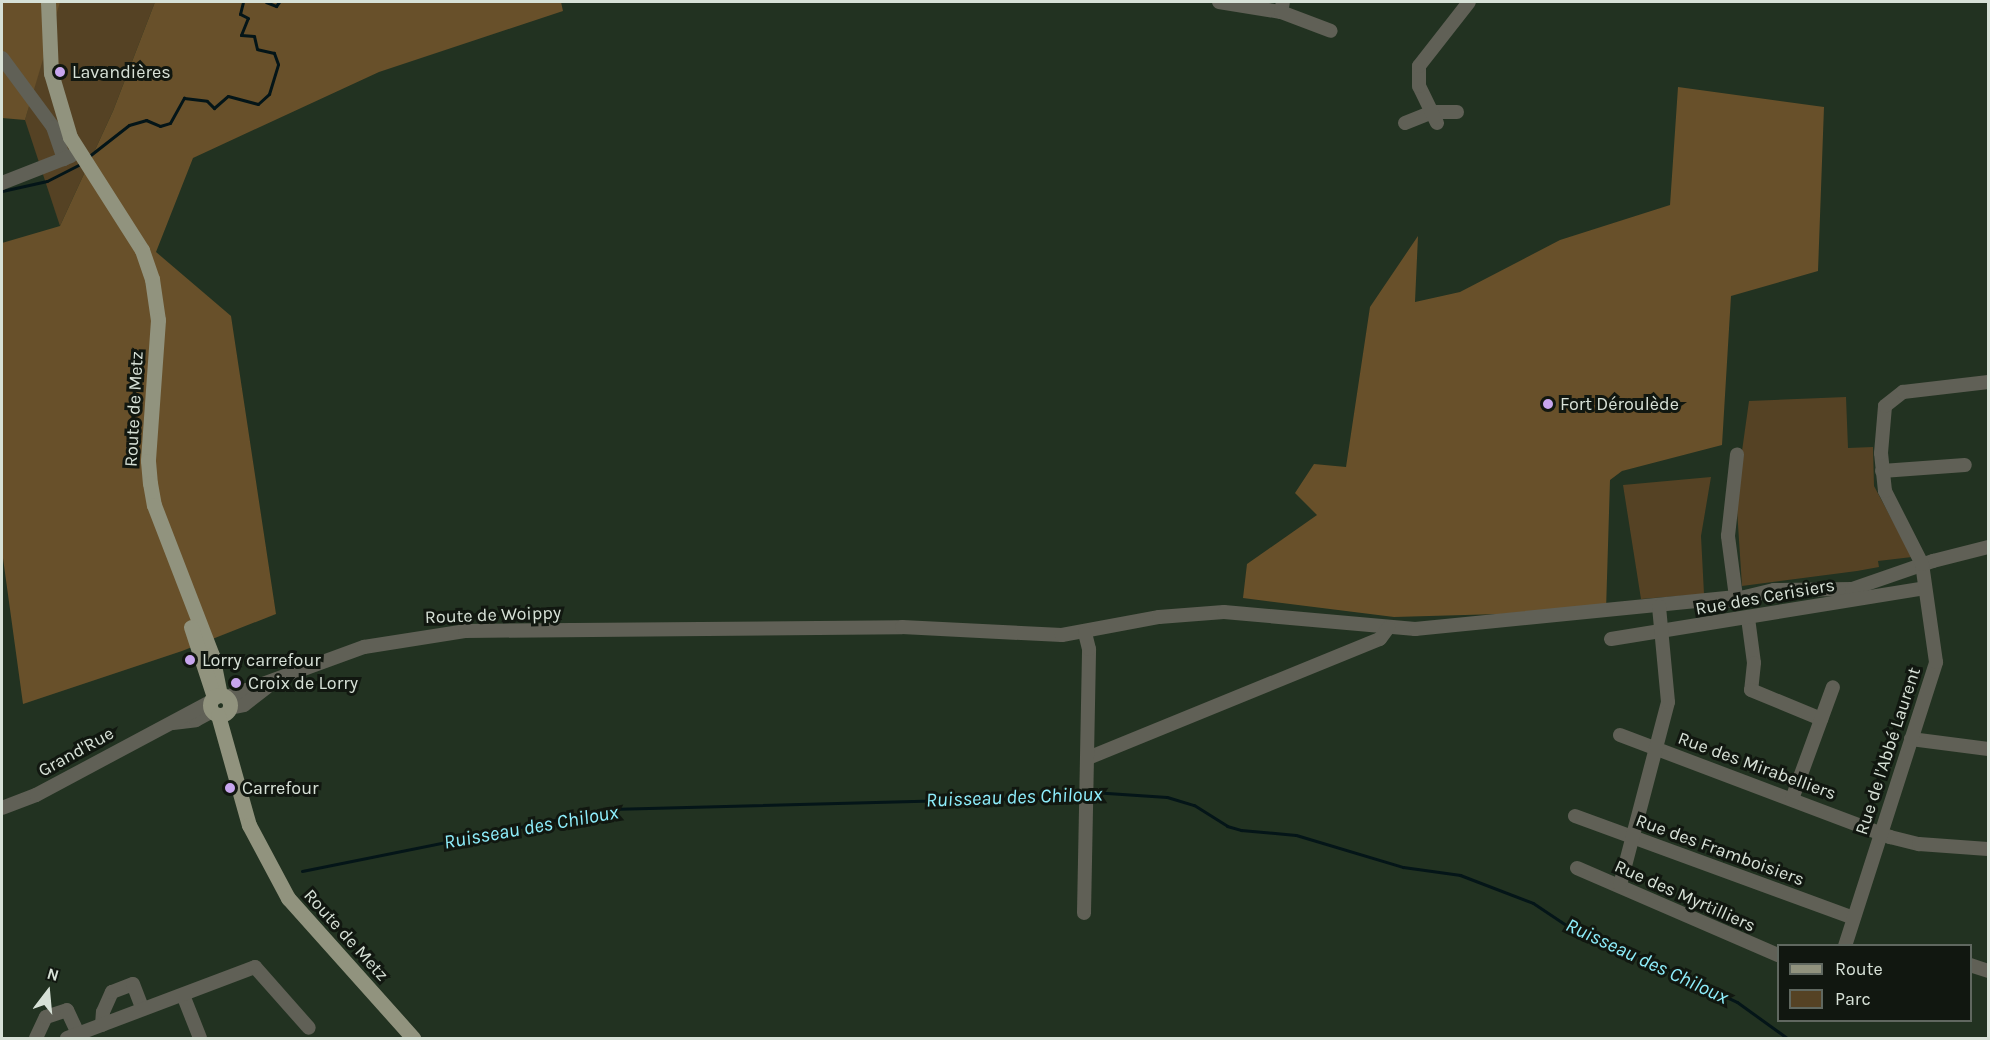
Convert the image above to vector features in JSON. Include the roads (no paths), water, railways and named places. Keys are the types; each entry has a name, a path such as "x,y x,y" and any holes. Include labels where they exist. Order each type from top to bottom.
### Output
{"main road":[{"name":"Route de Metz","path":"48,2 51,73 82,159 142,250 156,300 156,352 148,461 154,505 212,655 220,705 262,849 288,898 310,927 413,1038"}],"street":[{"path":"1219,2 1282,7 1331,31"},
{"path":"1435,118 1419,86 1419,66 1469,2"},
{"path":"2,58 53,127 64,159"},
{"path":"1405,123 1457,112"},
{"path":"2,183 64,159 82,159"},
{"path":"1922,564 1891,510 1882,471 1881,422 1892,398 1903,392 1989,382"},
{"path":"1736,597 1728,536 1737,454"},
{"path":"1882,471 1965,465"},
{"name":"Route de Woippy","path":"220,705 244,705 274,682 364,647 408,638 511,629 614,631 902,627 1026,634 1085,633 1191,613 1298,617 1415,629 1606,611 1659,610 1906,570 1989,547"},
{"name":"Rue de l'Abbé Laurent","path":"1845,944 1936,662 1922,564"},
{"name":"Rue des Cerisiers","path":"1611,639 1660,633 1925,588"},
{"path":"1620,885 1668,702 1659,610"},
{"path":"1748,618 1754,663 1751,690 1821,719"},
{"path":"1088,758 1380,639 1388,628"},
{"path":"1084,913 1089,649 1085,633"},
{"path":"1792,798 1833,687"},
{"name":"Grand'Rue","path":"165,724 196,720 220,705"},
{"name":"Grand'Rue","path":"2,808 36,795 165,724 220,705"},
{"name":"Rue des Mirabelliers","path":"1620,735 1919,844 1989,849"},
{"path":"1911,739 1989,749"},
{"name":"Rue des Framboisiers","path":"1575,816 1630,842 1852,923"},
{"name":"Rue des Myrtilliers","path":"1578,868 1777,954"},
{"path":"1972,965 1989,971"},
{"path":"36,1038 46,1017 67,1010 73,1036 255,966 309,1028"},
{"path":"102,1025 103,1012 112,992 133,984 142,1008"},
{"path":"183,995 200,1038"}],"waterway":[{"path":"88,157 129,125 146,120 160,126 170,123 184,98 207,101 214,108 228,96 258,104 269,94 278,64 274,53 257,49 254,36 241,35 248,18 240,14 243,2"},
{"path":"266,2 276,6 279,2"},
{"path":"2,191 47,181 81,164"},
{"name":"Ruisseau des Chiloux","path":"302,871 610,809 1041,798 1082,791"},
{"name":"Ruisseau des Chiloux","path":"1092,792 1167,797 1194,805 1227,826 1241,830 1296,835 1403,867 1460,875 1533,903 1578,933 1616,945 1737,1002 1787,1038"}],"place":[{"name":"Lavandières","path":"60,72"},
{"name":"Fort Déroulède","path":"1548,404"},
{"name":"Lorry carrefour","path":"190,660"},
{"name":"Croix de Lorry","path":"236,683"},
{"name":"Carrefour","path":"230,788"}]}
